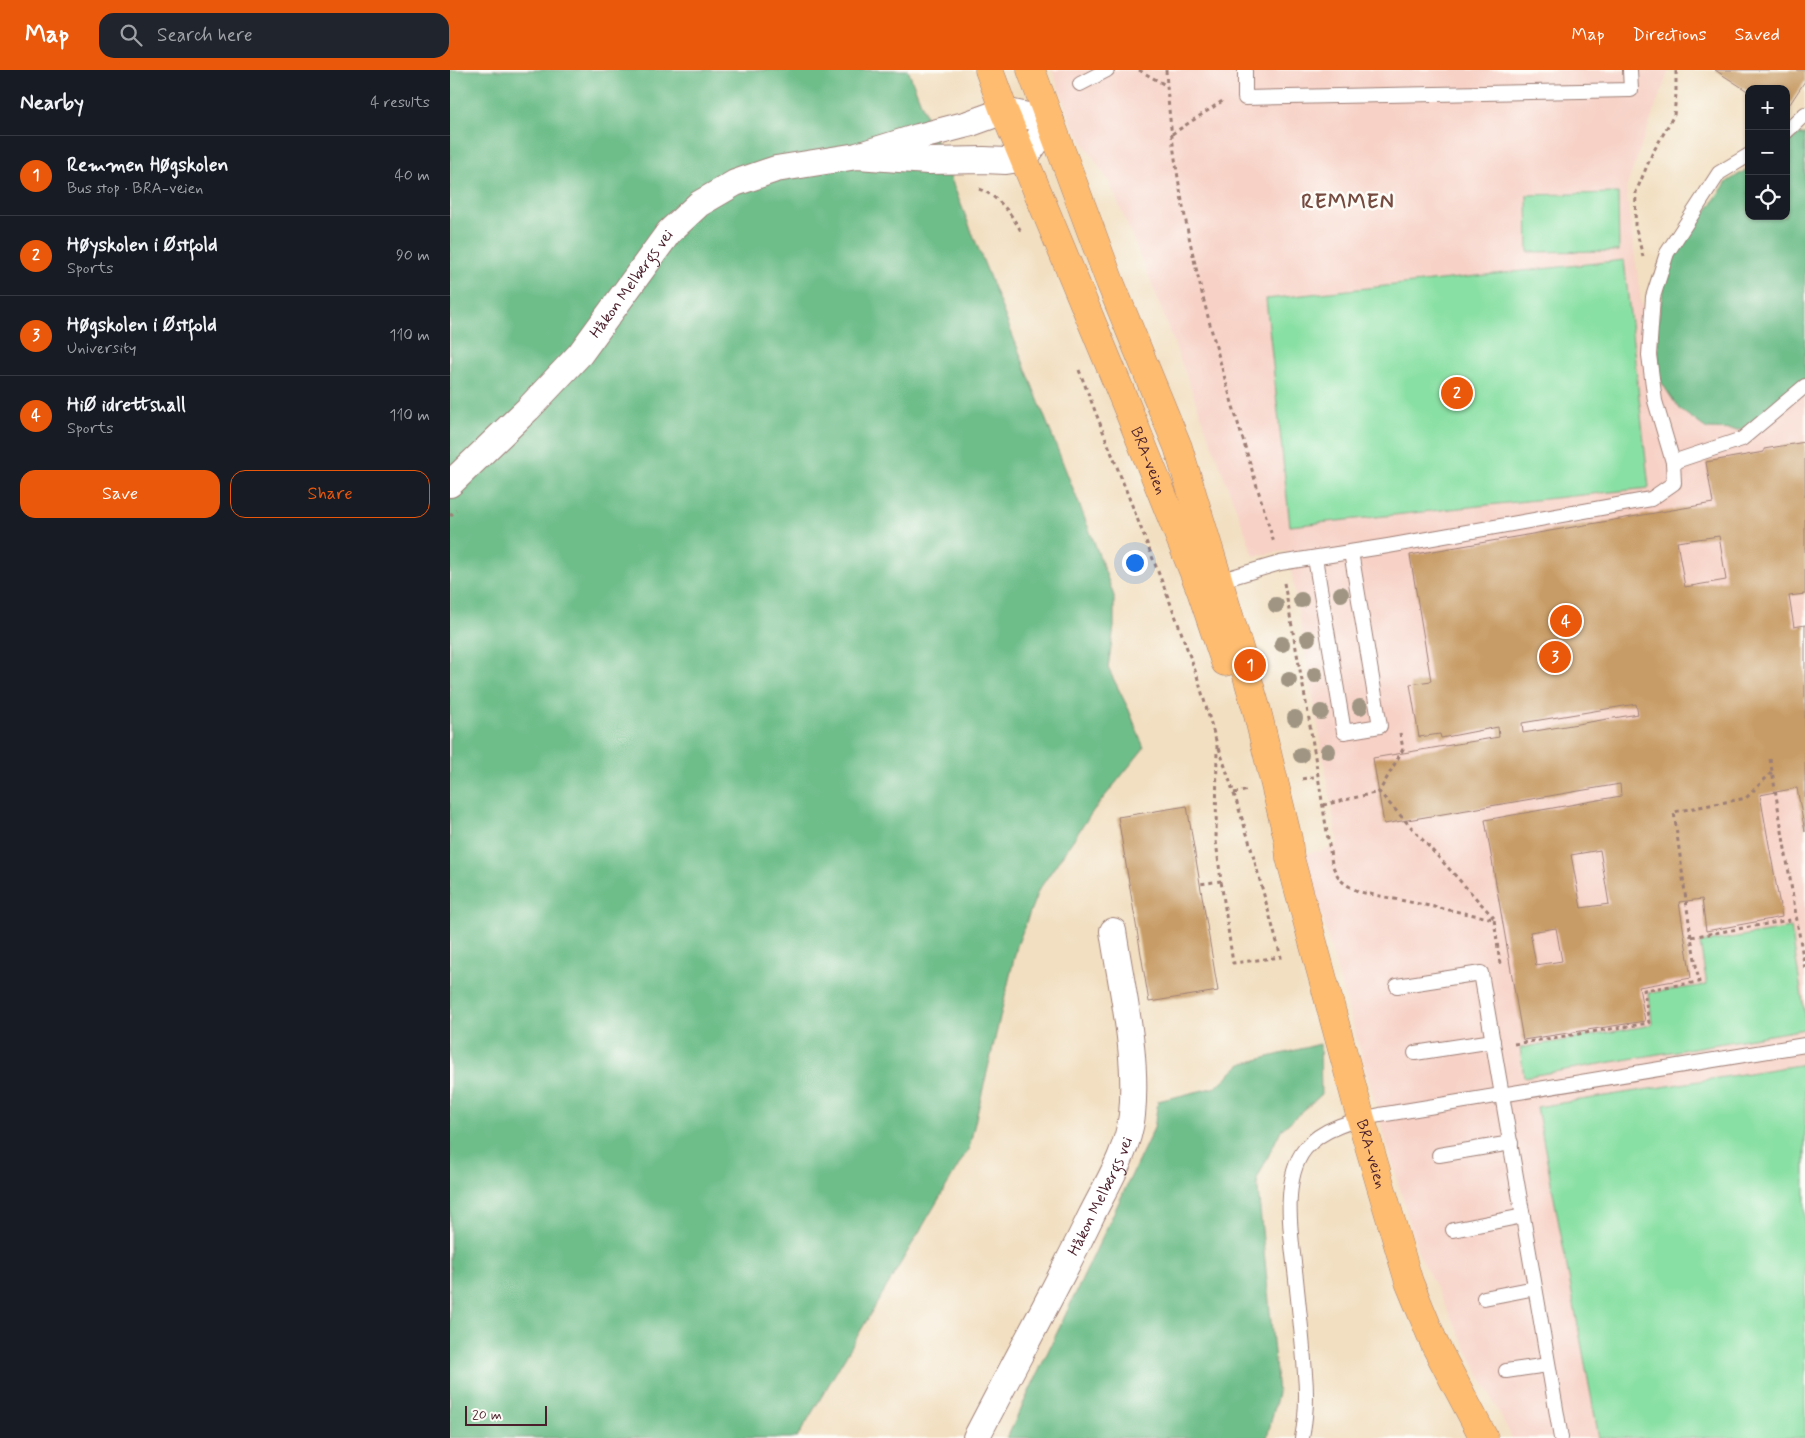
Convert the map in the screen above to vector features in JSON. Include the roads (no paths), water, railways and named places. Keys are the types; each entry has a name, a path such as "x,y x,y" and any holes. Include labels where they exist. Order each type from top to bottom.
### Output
{"main road":[{"name":"BRA-veien","path":"989,70 1004,111 1210,584 1257,711 1288,839 1290,858 1361,1119 1409,1282 1435,1345 1484,1438"},
{"name":"BRA-veien","path":"1031,70 1110,282 1178,447 1210,584"}],"street":[{"path":"1004,111 1051,122 1025,158 1006,161 928,162 857,156 968,124 1004,111"},
{"name":"Håkon Melbergs vei","path":"450,484 528,409 580,354 669,232 699,204 735,183 776,169 857,156"},
{"name":"Håkon Melbergs vei","path":"976,1438 1082,1236 1125,1145 1134,1091 1133,1061 1113,931"}],"lane":[{"path":"1080,84 1107,70"},
{"path":"1245,70 1245,98 1631,90 1630,70"},
{"path":"1788,130 1805,114"},
{"path":"1210,584 1280,563 1651,499 1674,483 1673,462 1655,401 1649,355 1653,297 1667,253 1719,173 1745,157"},
{"path":"1673,462 1742,439 1805,386"},
{"path":"1316,558 1344,732 1380,726 1352,552"},
{"path":"1397,986 1481,973 1561,1438"},
{"path":"1415,1053 1493,1041"},
{"path":"1302,1438 1306,1404 1305,1374 1290,1227 1291,1187 1295,1167 1305,1149 1320,1136 1361,1119 1805,1045"},
{"path":"1439,1155 1511,1143"},
{"path":"1453,1230 1523,1216"},
{"path":"1484,1298 1535,1288"},
{"path":"1506,1371 1548,1365"}],"place":[{"name":"Høyskolen i Østfold","path":"1457,393"},
{"name":"HiØ idrettshall","path":"1566,621"},
{"name":"Høgskolen i Østfold","path":"1555,657"},
{"name":"Remmen Høgskolen","path":"1250,665"}],"district":[{"name":"REMMEN","path":"1348,202"}]}
